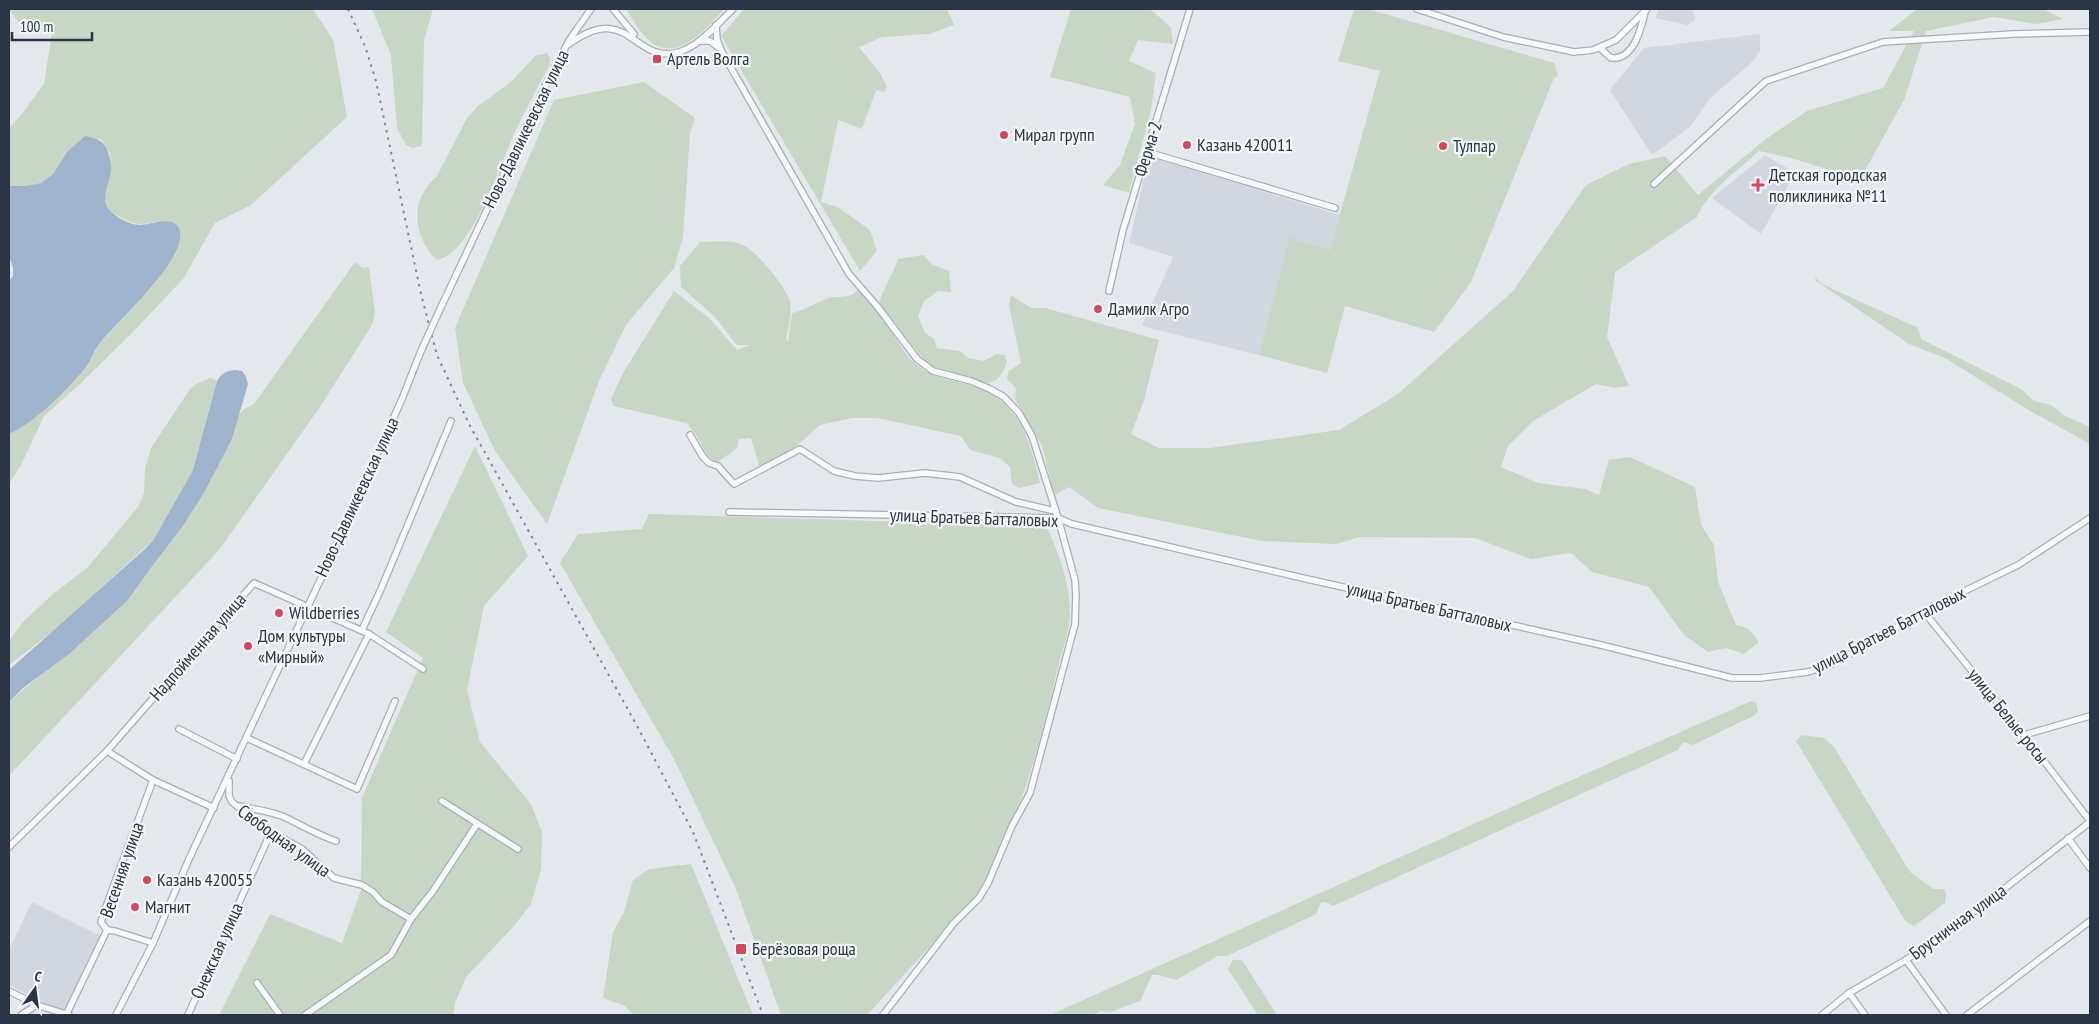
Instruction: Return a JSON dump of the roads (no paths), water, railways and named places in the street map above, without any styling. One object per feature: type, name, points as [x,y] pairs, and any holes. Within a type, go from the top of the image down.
[{"type":"street","name":"Ново-Давликеевская улица","points":[[116,1015],[153,943],[189,859],[216,805],[381,446],[421,351],[526,124],[566,47],[591,9]]},
{"type":"street","points":[[613,9],[637,38]]},
{"type":"street","points":[[698,42],[732,9]]},
{"type":"street","name":"Ферма-2","points":[[1109,291],[1124,230],[1190,9]]},
{"type":"street","points":[[1417,9],[1503,37],[1571,52],[1600,48],[1616,40],[1646,10]]},
{"type":"street","points":[[1600,48],[1611,58],[1617,59],[1624,54],[1635,43],[1646,10]]},
{"type":"street","points":[[566,47],[582,34],[596,26],[606,24],[618,27],[651,49],[665,53],[679,52],[698,42],[707,40],[713,42],[722,52]]},
{"type":"street","points":[[716,25],[717,40],[722,52],[850,274],[877,306],[917,360],[933,371],[971,381],[990,389],[1004,397],[1019,413],[1032,436],[1075,580],[1075,624],[1030,793],[1012,826],[985,890],[953,924],[883,1015]]},
{"type":"street","points":[[1654,184],[1766,81],[1883,42],[2013,34],[2090,32]]},
{"type":"street","points":[[1147,152],[1335,208]]},
{"type":"street","points":[[362,630],[451,420]]},
{"type":"street","points":[[690,435],[702,457],[709,463],[718,466],[734,484],[800,449],[834,471],[855,476],[878,478],[925,472],[960,477],[1016,502],[1055,511]]},
{"type":"street","name":"улица Братьев Батталовых","points":[[729,512],[1058,518],[1072,524],[1601,645],[1732,678],[1760,678],[1808,672],[1832,664],[1924,612],[2018,565],[2090,518]]},
{"type":"street","name":"Надпойменная улица","points":[[9,847],[107,751],[254,583],[362,630],[423,669]]},
{"type":"street","name":"улица Белые росы","points":[[1924,612],[2024,735],[2090,822]]},
{"type":"street","points":[[304,764],[369,634]]},
{"type":"street","points":[[247,738],[357,789],[395,701]]},
{"type":"street","points":[[2024,735],[2090,716]]},
{"type":"street","points":[[179,729],[237,759]]},
{"type":"street","name":"Свободная улица","points":[[107,751],[153,780],[216,805]]},
{"type":"street","name":"Свободная улица","points":[[229,776],[228,790],[234,804],[271,832],[302,849],[334,878],[362,886],[373,892],[382,902],[411,919]]},
{"type":"street","name":"Весенняя улица","points":[[69,1014],[107,930],[101,922],[114,882],[124,863],[153,780]]},
{"type":"street","points":[[216,805],[226,801],[276,814],[320,836],[336,841]]},
{"type":"street","points":[[442,801],[518,849]]},
{"type":"street","name":"Брусничная улица","points":[[1822,1015],[1849,993],[1906,960],[1991,899],[2090,822]]},
{"type":"street","points":[[305,1015],[391,955],[411,919],[433,891],[477,824]]},
{"type":"street","name":"Онежская улица","points":[[188,1015],[271,832]]},
{"type":"street","points":[[2068,838],[2090,868]]},
{"type":"street","points":[[1968,1015],[2090,921]]},
{"type":"street","points":[[107,930],[153,943]]},
{"type":"street","points":[[1906,960],[1946,1015]]},
{"type":"street","points":[[257,983],[280,1015]]},
{"type":"street","points":[[9,991],[37,1004],[69,1014]]},
{"type":"street","points":[[1849,993],[1865,1015]]},
{"type":"street","points":[[21,1015],[37,1004]]},
{"type":"water","points":[[85,136],[101,141],[108,150],[111,168],[105,200],[111,212],[136,225],[172,222],[179,228],[180,240],[174,255],[163,272],[150,289],[99,344],[88,364],[78,376],[41,413],[9,434],[9,281],[13,276],[13,268],[9,256],[9,186],[26,186],[41,183],[53,174],[67,152]]},
{"type":"water","points":[[235,370],[242,371],[248,384],[232,439],[204,493],[183,526],[128,600],[69,654],[23,688],[9,702],[9,670],[154,539],[193,470],[217,381],[225,373]]},
{"type":"railway","points":[[348,9],[365,46],[376,81],[421,294],[437,355],[469,424],[636,724],[693,832],[763,1015]]},
{"type":"place","name":"Артель Волга","points":[[657,59]]},
{"type":"place","name":"Мирал групп","points":[[1004,135]]},
{"type":"place","name":"Казань 420011","points":[[1187,145]]},
{"type":"place","name":"Тулпар","points":[[1443,146]]},
{"type":"place","name":"Детская городская поликлиника №11","points":[[1758,185]]},
{"type":"place","name":"Дамилк Агро","points":[[1098,309]]},
{"type":"place","name":"Wildberries","points":[[279,613]]},
{"type":"place","name":"Дом культуры «Мирный»","points":[[248,646]]},
{"type":"place","name":"Казань 420055","points":[[147,880]]},
{"type":"place","name":"Магнит","points":[[135,907]]},
{"type":"place","name":"Берёзовая роща","points":[[741,949]]}]
